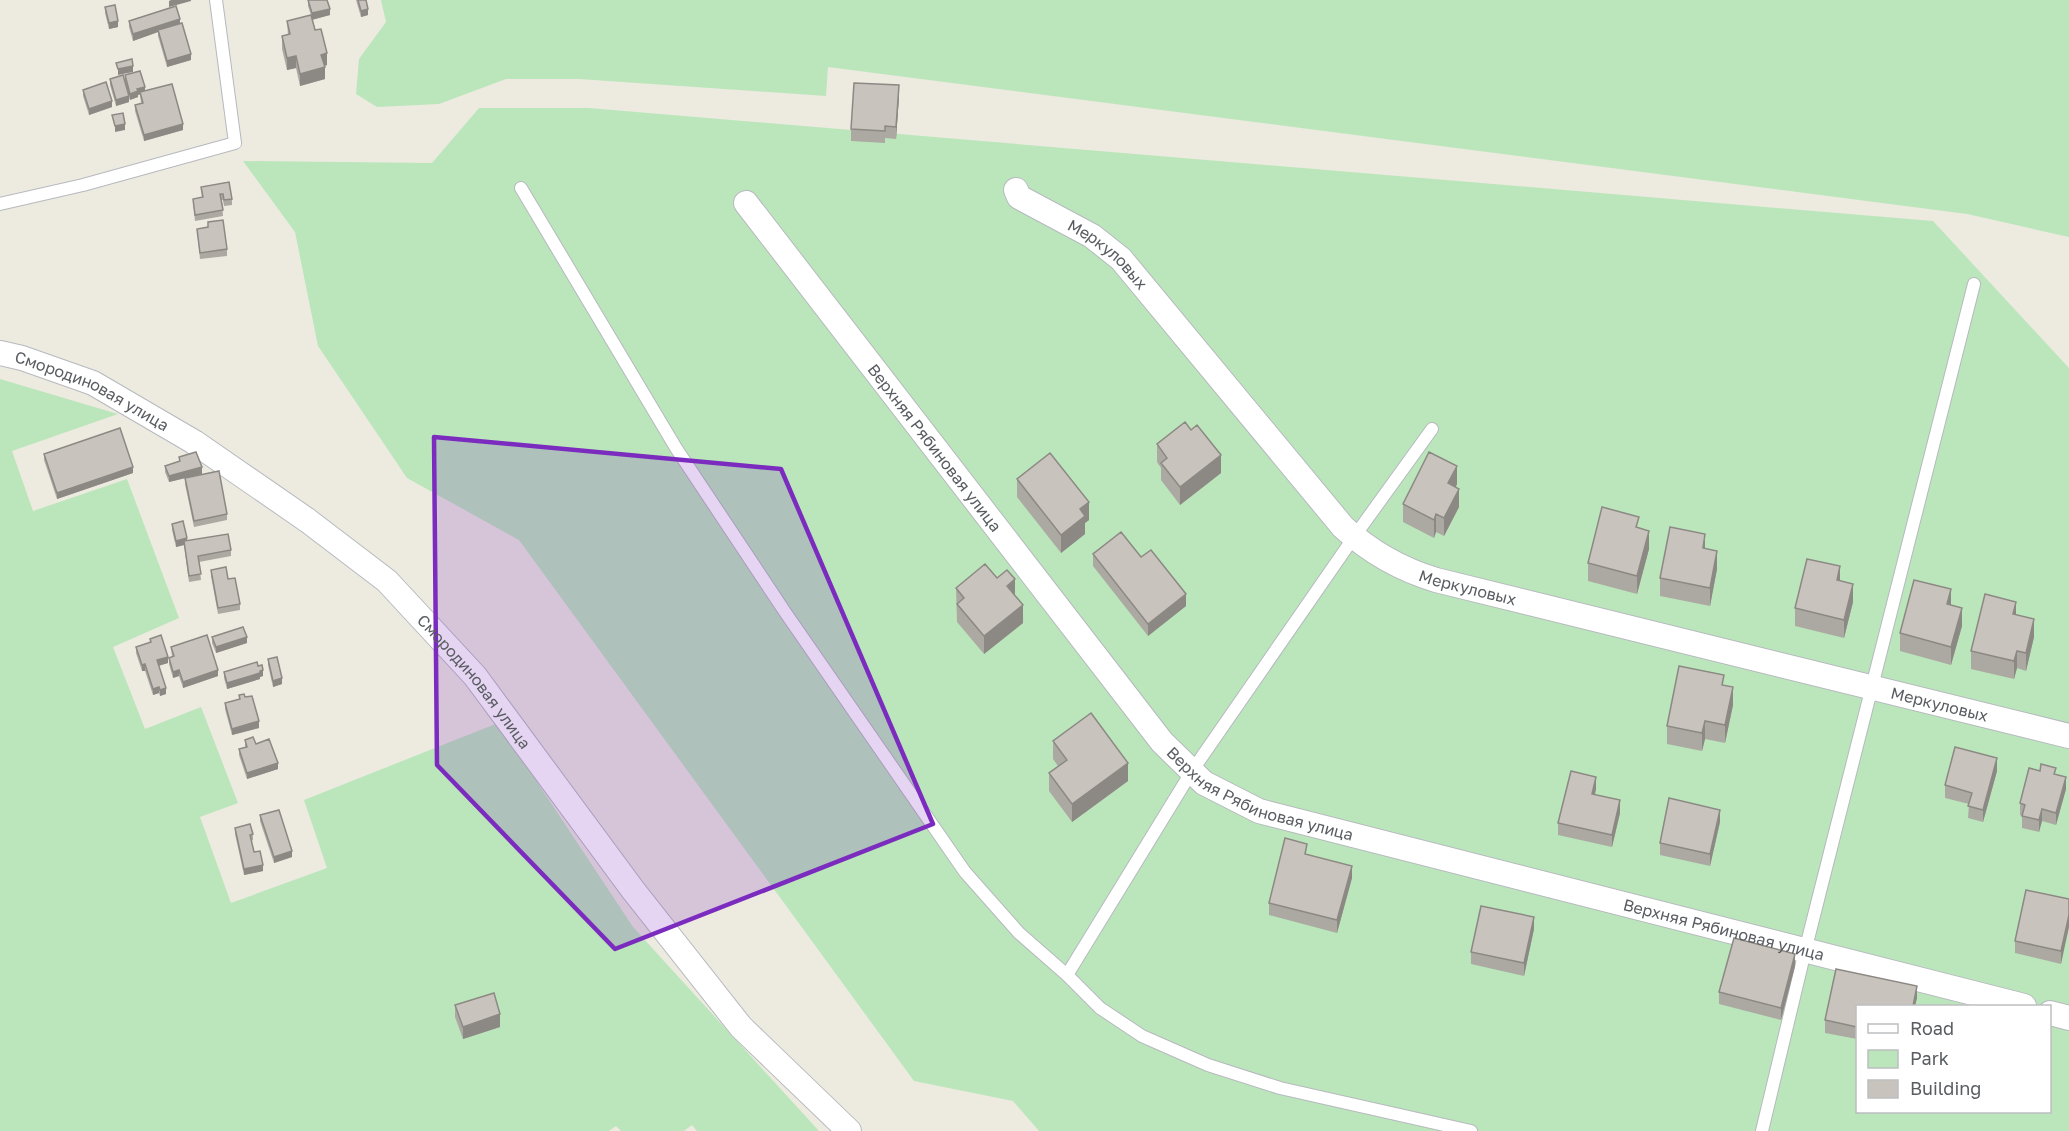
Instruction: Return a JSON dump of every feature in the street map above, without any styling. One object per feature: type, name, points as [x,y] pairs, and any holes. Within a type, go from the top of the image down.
[{"type":"street","name":"Меркуловых","points":[[1016,190],[1019,197],[1092,236],[1121,260],[1343,527],[1377,555],[1395,565],[1436,580],[2069,736]]},
{"type":"street","name":"Верхняя Рябиновая улица","points":[[746,203],[1162,742],[1204,783],[1259,811],[2020,1005]]},
{"type":"street","name":"Смородиновая улица","points":[[0,353],[22,358],[93,383],[194,442],[307,520],[387,581],[475,676],[633,890],[741,1027],[849,1131]]},
{"type":"street","points":[[2051,1014],[2069,1018]]},
{"type":"lane","points":[[0,204],[235,144],[216,0]]},
{"type":"lane","points":[[521,188],[676,448],[785,612],[965,872],[1019,933],[1100,1008],[1142,1036],[1208,1065],[1280,1088],[1471,1131]]},
{"type":"lane","points":[[1761,1131],[1974,284]]},
{"type":"lane","points":[[1067,975],[1191,771],[1432,429]]},
{"type":"highlighted area","points":[[434,437],[781,469],[933,824],[615,949],[437,765]]},
{"type":"green space","points":[[381,0],[2069,0],[2069,237],[1967,214],[828,67],[826,96],[579,79],[506,79],[439,104],[377,107],[356,94],[359,59],[386,22]]},
{"type":"green space","points":[[479,108],[589,108],[1933,221],[2069,368],[2069,1131],[1039,1131],[1013,1101],[914,1081],[519,540],[407,478],[318,346],[295,232],[243,161],[432,163]]},
{"type":"green space","points":[[0,379],[118,414],[12,451],[33,511],[127,479],[179,618],[113,647],[145,729],[201,707],[238,803],[200,817],[231,903],[327,868],[304,800],[498,723],[633,927],[819,1131],[697,1131],[692,1125],[684,1131],[621,1131],[616,1126],[609,1131],[0,1131]]},
{"type":"building","points":[[308,0],[327,0],[330,9],[312,13]]},
{"type":"building","points":[[358,0],[366,0],[368,9],[361,11]]},
{"type":"building","points":[[115,5],[118,21],[109,23],[105,7]]},
{"type":"building","points":[[176,6],[180,19],[133,34],[129,21]]},
{"type":"building","points":[[311,15],[315,30],[321,29],[327,53],[321,55],[325,67],[300,74],[296,56],[287,58],[282,36],[290,34],[287,21]]},
{"type":"building","points":[[182,23],[191,54],[167,61],[158,30]]},
{"type":"building","points":[[132,59],[133,66],[118,69],[116,63]]},
{"type":"building","points":[[140,71],[145,87],[130,94],[125,75]]},
{"type":"building","points":[[123,75],[129,96],[116,100],[110,79]]},
{"type":"building","points":[[106,82],[112,101],[89,109],[83,90]]},
{"type":"building","points":[[854,83],[899,85],[896,127],[885,126],[885,131],[851,129]]},
{"type":"building","points":[[172,84],[183,124],[144,135],[135,105],[143,103],[140,92]]},
{"type":"building","points":[[123,113],[125,124],[115,126],[112,115]]},
{"type":"building","points":[[229,182],[232,199],[224,200],[223,194],[220,194],[223,210],[195,215],[193,199],[203,197],[201,187]]},
{"type":"building","points":[[223,220],[227,249],[200,253],[197,229],[208,227],[208,222]]},
{"type":"building","points":[[1185,422],[1191,430],[1197,425],[1221,455],[1180,487],[1161,463],[1167,458],[1157,444]]},
{"type":"building","points":[[120,428],[133,467],[57,493],[44,454]]},
{"type":"building","points":[[196,452],[202,467],[169,476],[165,466],[180,461],[179,457]]},
{"type":"building","points":[[1429,452],[1457,466],[1448,483],[1459,489],[1444,518],[1436,514],[1434,520],[1403,504]]},
{"type":"building","points":[[1050,453],[1089,502],[1080,509],[1085,516],[1061,535],[1017,479]]},
{"type":"building","points":[[219,471],[227,514],[194,521],[185,478]]},
{"type":"building","points":[[1602,507],[1639,517],[1636,527],[1649,531],[1637,576],[1588,563]]},
{"type":"building","points":[[183,521],[187,538],[176,541],[172,524]]},
{"type":"building","points":[[1670,527],[1705,534],[1703,548],[1717,551],[1710,588],[1660,578]]},
{"type":"building","points":[[1121,532],[1141,557],[1151,550],[1186,594],[1148,624],[1093,554]]},
{"type":"building","points":[[228,534],[231,550],[198,556],[201,574],[189,576],[184,541]]},
{"type":"building","points":[[1807,559],[1840,566],[1837,580],[1853,584],[1844,620],[1795,608]]},
{"type":"building","points":[[985,564],[997,578],[1007,570],[1015,579],[1007,586],[1023,605],[984,636],[957,604],[964,598],[956,588]]},
{"type":"building","points":[[226,567],[228,579],[235,578],[240,604],[218,608],[211,570]]},
{"type":"building","points":[[1914,580],[1951,589],[1947,604],[1962,608],[1951,647],[1900,633]]},
{"type":"building","points":[[1985,594],[2016,602],[2013,614],[2034,619],[2026,653],[2017,651],[2014,661],[1971,651]]},
{"type":"building","points":[[243,627],[247,637],[216,647],[212,637]]},
{"type":"building","points":[[161,635],[168,657],[157,660],[166,688],[160,690],[159,687],[153,689],[145,664],[142,665],[136,647],[151,642],[150,639]]},
{"type":"building","points":[[207,635],[218,670],[183,682],[179,670],[173,672],[169,658],[174,656],[171,647]]},
{"type":"building","points":[[277,657],[282,678],[273,681],[268,659]]},
{"type":"building","points":[[257,662],[258,666],[262,665],[263,670],[260,673],[227,683],[224,672]]},
{"type":"building","points":[[1679,666],[1724,675],[1722,685],[1733,687],[1725,725],[1705,721],[1702,733],[1667,726]]},
{"type":"building","points":[[244,694],[245,697],[252,696],[259,721],[232,729],[225,703],[240,699],[239,695]]},
{"type":"building","points":[[1091,713],[1128,763],[1072,804],[1049,773],[1067,760],[1053,741]]},
{"type":"building","points":[[253,737],[256,744],[269,739],[278,763],[247,773],[239,749],[247,747],[245,740]]},
{"type":"building","points":[[1955,747],[1997,758],[1983,810],[1968,806],[1972,793],[1945,785]]},
{"type":"building","points":[[2041,764],[2056,768],[2054,774],[2066,777],[2056,813],[2042,809],[2039,820],[2022,816],[2025,805],[2020,803],[2029,768],[2040,771]]},
{"type":"building","points":[[1571,771],[1596,777],[1592,794],[1620,800],[1612,835],[1558,823]]},
{"type":"building","points":[[1669,798],[1720,810],[1710,854],[1660,843]]},
{"type":"building","points":[[279,810],[292,851],[274,857],[260,815]]},
{"type":"building","points":[[250,824],[254,852],[260,851],[263,865],[244,869],[235,828]]},
{"type":"building","points":[[1285,838],[1307,844],[1305,854],[1352,866],[1337,920],[1269,903]]},
{"type":"building","points":[[2026,890],[2069,899],[2069,915],[2061,951],[2015,941]]},
{"type":"building","points":[[1481,906],[1534,917],[1524,963],[1471,952]]},
{"type":"building","points":[[1734,938],[1795,954],[1781,1008],[1719,992]]},
{"type":"building","points":[[1836,969],[1917,986],[1913,1005],[1856,1005],[1856,1027],[1825,1020]]},
{"type":"building","points":[[494,993],[500,1014],[463,1027],[455,1005]]}]
